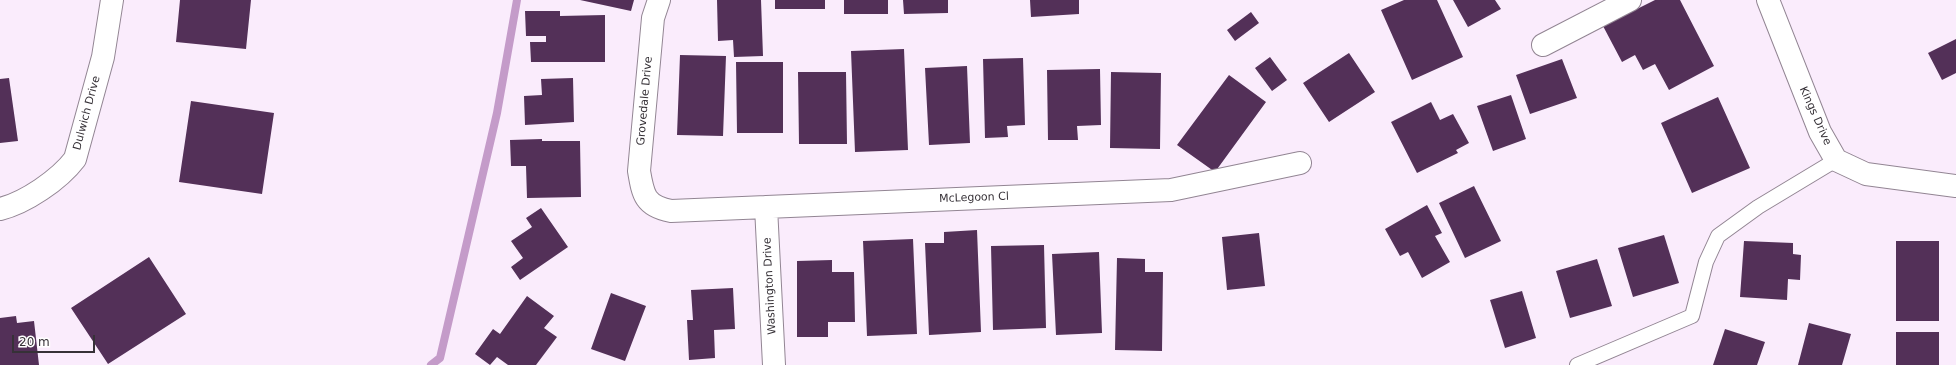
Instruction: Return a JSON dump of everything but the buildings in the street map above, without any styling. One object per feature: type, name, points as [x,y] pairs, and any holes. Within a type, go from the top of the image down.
[{"type":"street","name":"Dulwich Drive","points":[[0,209],[14,206],[64,173],[75,159],[103,57],[112,0]]},
{"type":"street","name":"Grovedale Drive","points":[[647,201],[639,171],[653,18],[659,0]]},
{"type":"street","points":[[1543,45],[1630,0]]},
{"type":"street","name":"Kings Drive","points":[[1768,0],[1820,132],[1836,160]]},
{"type":"street","points":[[1836,160],[1866,174],[1956,186]]},
{"type":"street","name":"McLegoon Cl","points":[[647,201],[658,208],[671,211],[1171,190],[1300,162]]},
{"type":"street","name":"Washington Drive","points":[[766,207],[774,365]]},
{"type":"lane","points":[[1577,365],[1692,316],[1706,262],[1718,236],[1758,207],[1836,160]]},
{"type":"waterway","points":[[431,365],[440,358],[497,113],[517,0]]}]
